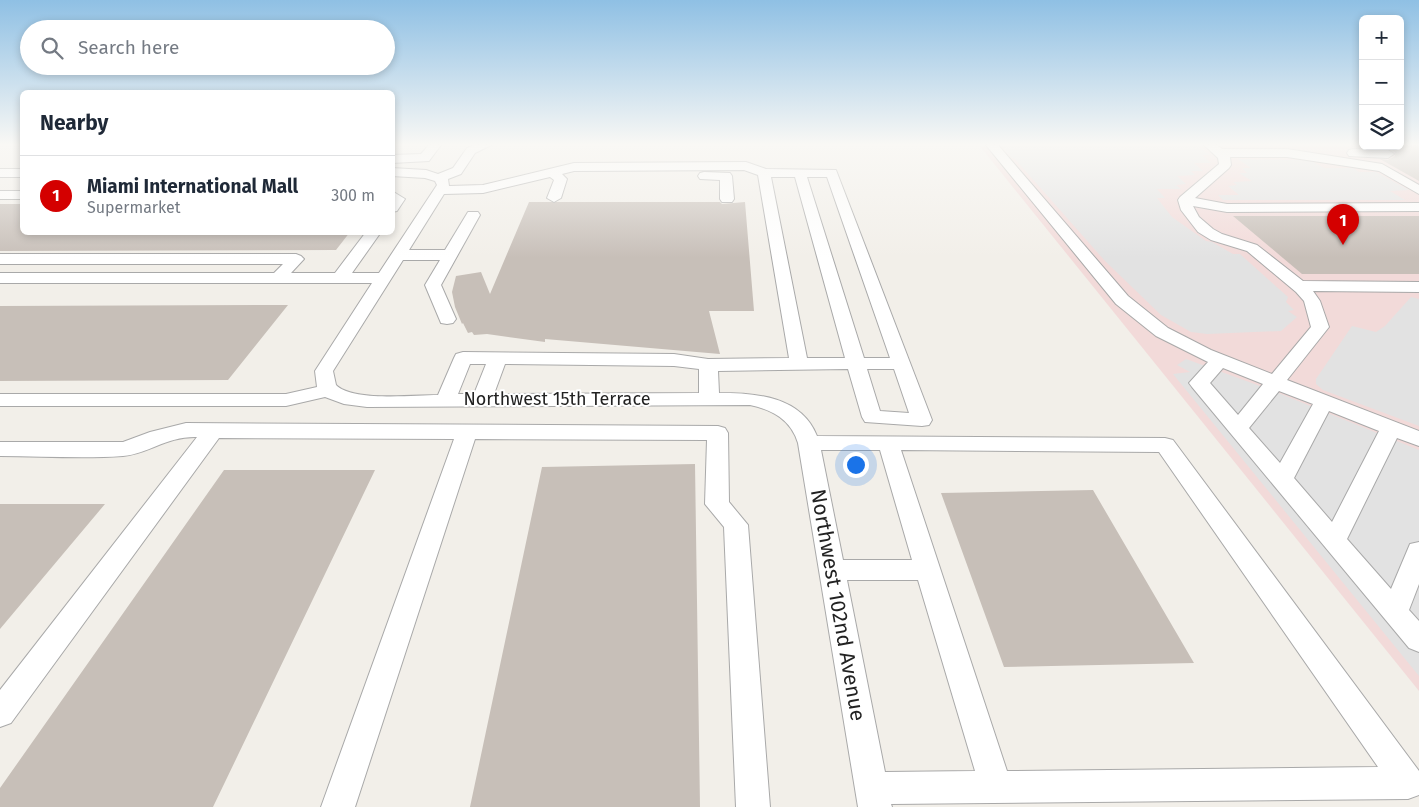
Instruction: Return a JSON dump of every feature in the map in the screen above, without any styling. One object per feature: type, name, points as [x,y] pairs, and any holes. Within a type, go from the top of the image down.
[{"type":"street","points":[[0,400],[286,400],[329,390],[323,380],[324,371],[384,278],[440,184],[483,189],[509,183]]},
{"type":"street","points":[[518,183],[529,193]]},
{"type":"street","points":[[554,198],[560,183]]},
{"type":"street","points":[[726,183],[727,199]]},
{"type":"street","points":[[766,183],[799,364]]},
{"type":"street","points":[[803,183],[872,417],[922,420],[836,183]]},
{"type":"street","points":[[1024,183],[1122,300],[1162,332],[1221,360],[1419,439]]},
{"type":"street","points":[[1205,183],[1185,200],[1185,206],[1196,222],[1212,236],[1239,242],[1251,248],[1298,286],[1311,300],[1320,327],[1238,428]]},
{"type":"street","points":[[1407,183],[1419,190]]},
{"type":"street","points":[[1185,200],[1227,208],[1419,207]]},
{"type":"street","points":[[447,319],[433,285],[473,214]]},
{"type":"street","points":[[340,278],[372,235]]},
{"type":"street","points":[[398,255],[450,255]]},
{"type":"street","points":[[0,259],[296,259],[278,278]]},
{"type":"street","points":[[24,278],[51,259]]},
{"type":"street","points":[[152,278],[174,259]]},
{"type":"street","points":[[0,278],[384,278]]},
{"type":"street","points":[[1298,286],[1419,287]]},
{"type":"street","points":[[446,400],[463,358],[674,360],[708,365],[901,363]]},
{"type":"street","points":[[482,400],[497,359]]},
{"type":"street","points":[[1221,360],[1199,382],[1419,640]]},
{"type":"street","points":[[708,365],[709,399]]},
{"type":"street","name":"Northwest 15th Terrace","points":[[329,390],[342,398],[354,400],[750,399],[766,402],[786,411]]},
{"type":"street","points":[[1282,479],[1324,402]]},
{"type":"street","name":"Northwest 102nd Avenue","points":[[786,411],[800,422],[809,443],[873,798]]},
{"type":"street","points":[[1334,541],[1391,428]]},
{"type":"street","points":[[0,449],[125,449],[157,437],[186,430],[718,434],[718,504],[736,525],[753,807]]},
{"type":"street","points":[[0,713],[213,431]]},
{"type":"street","points":[[338,807],[467,432]]},
{"type":"street","points":[[809,443],[1165,445],[1408,783],[996,786],[873,798]]},
{"type":"street","points":[[888,443],[996,786]]},
{"type":"street","points":[[1395,612],[1419,551]]},
{"type":"street","points":[[832,570],[929,570]]},
{"type":"shaded area","points":[[1009,183],[1419,183],[1419,691]]},
{"type":"shaded area","points":[[1036,183],[1184,183],[1186,184],[1176,185],[1181,189],[1157,189],[1165,198],[1157,198],[1172,217],[1206,241],[1212,242],[1233,254],[1240,254],[1288,297],[1286,302],[1294,310],[1288,311],[1297,317],[1281,331],[1207,334],[1191,332],[1161,315],[1105,261]]},
{"type":"shaded area","points":[[1234,183],[1396,183],[1409,190],[1390,191],[1405,200],[1223,200],[1218,195],[1239,195],[1228,186],[1237,185]]},
{"type":"shaded area","points":[[1411,297],[1419,299],[1419,426],[1323,390],[1316,384],[1316,379],[1352,326],[1376,332],[1385,326]]},
{"type":"shaded area","points":[[1186,359],[1271,390],[1419,450],[1419,676],[1173,374],[1190,372],[1177,365]]},
{"type":"building","points":[[529,202],[720,202],[722,204],[745,202],[754,311],[709,311],[720,354],[545,339],[545,342],[468,333],[455,307],[452,292],[456,276],[481,272],[490,294]]},
{"type":"building","points":[[0,204],[20,204],[20,235],[348,235],[336,250],[0,251]]},
{"type":"building","points":[[1233,216],[1419,216],[1419,274],[1302,274]]},
{"type":"building","points":[[288,305],[228,380],[0,381],[0,306]]},
{"type":"building","points":[[695,464],[700,807],[470,807],[542,467]]},
{"type":"building","points":[[224,470],[375,470],[213,807],[0,807],[0,788]]},
{"type":"building","points":[[1093,490],[1194,663],[1004,667],[941,493]]},
{"type":"building","points":[[0,504],[105,504],[0,629]]},
{"type":"place","name":"Miami International Mall","points":[[1343,245]]}]
